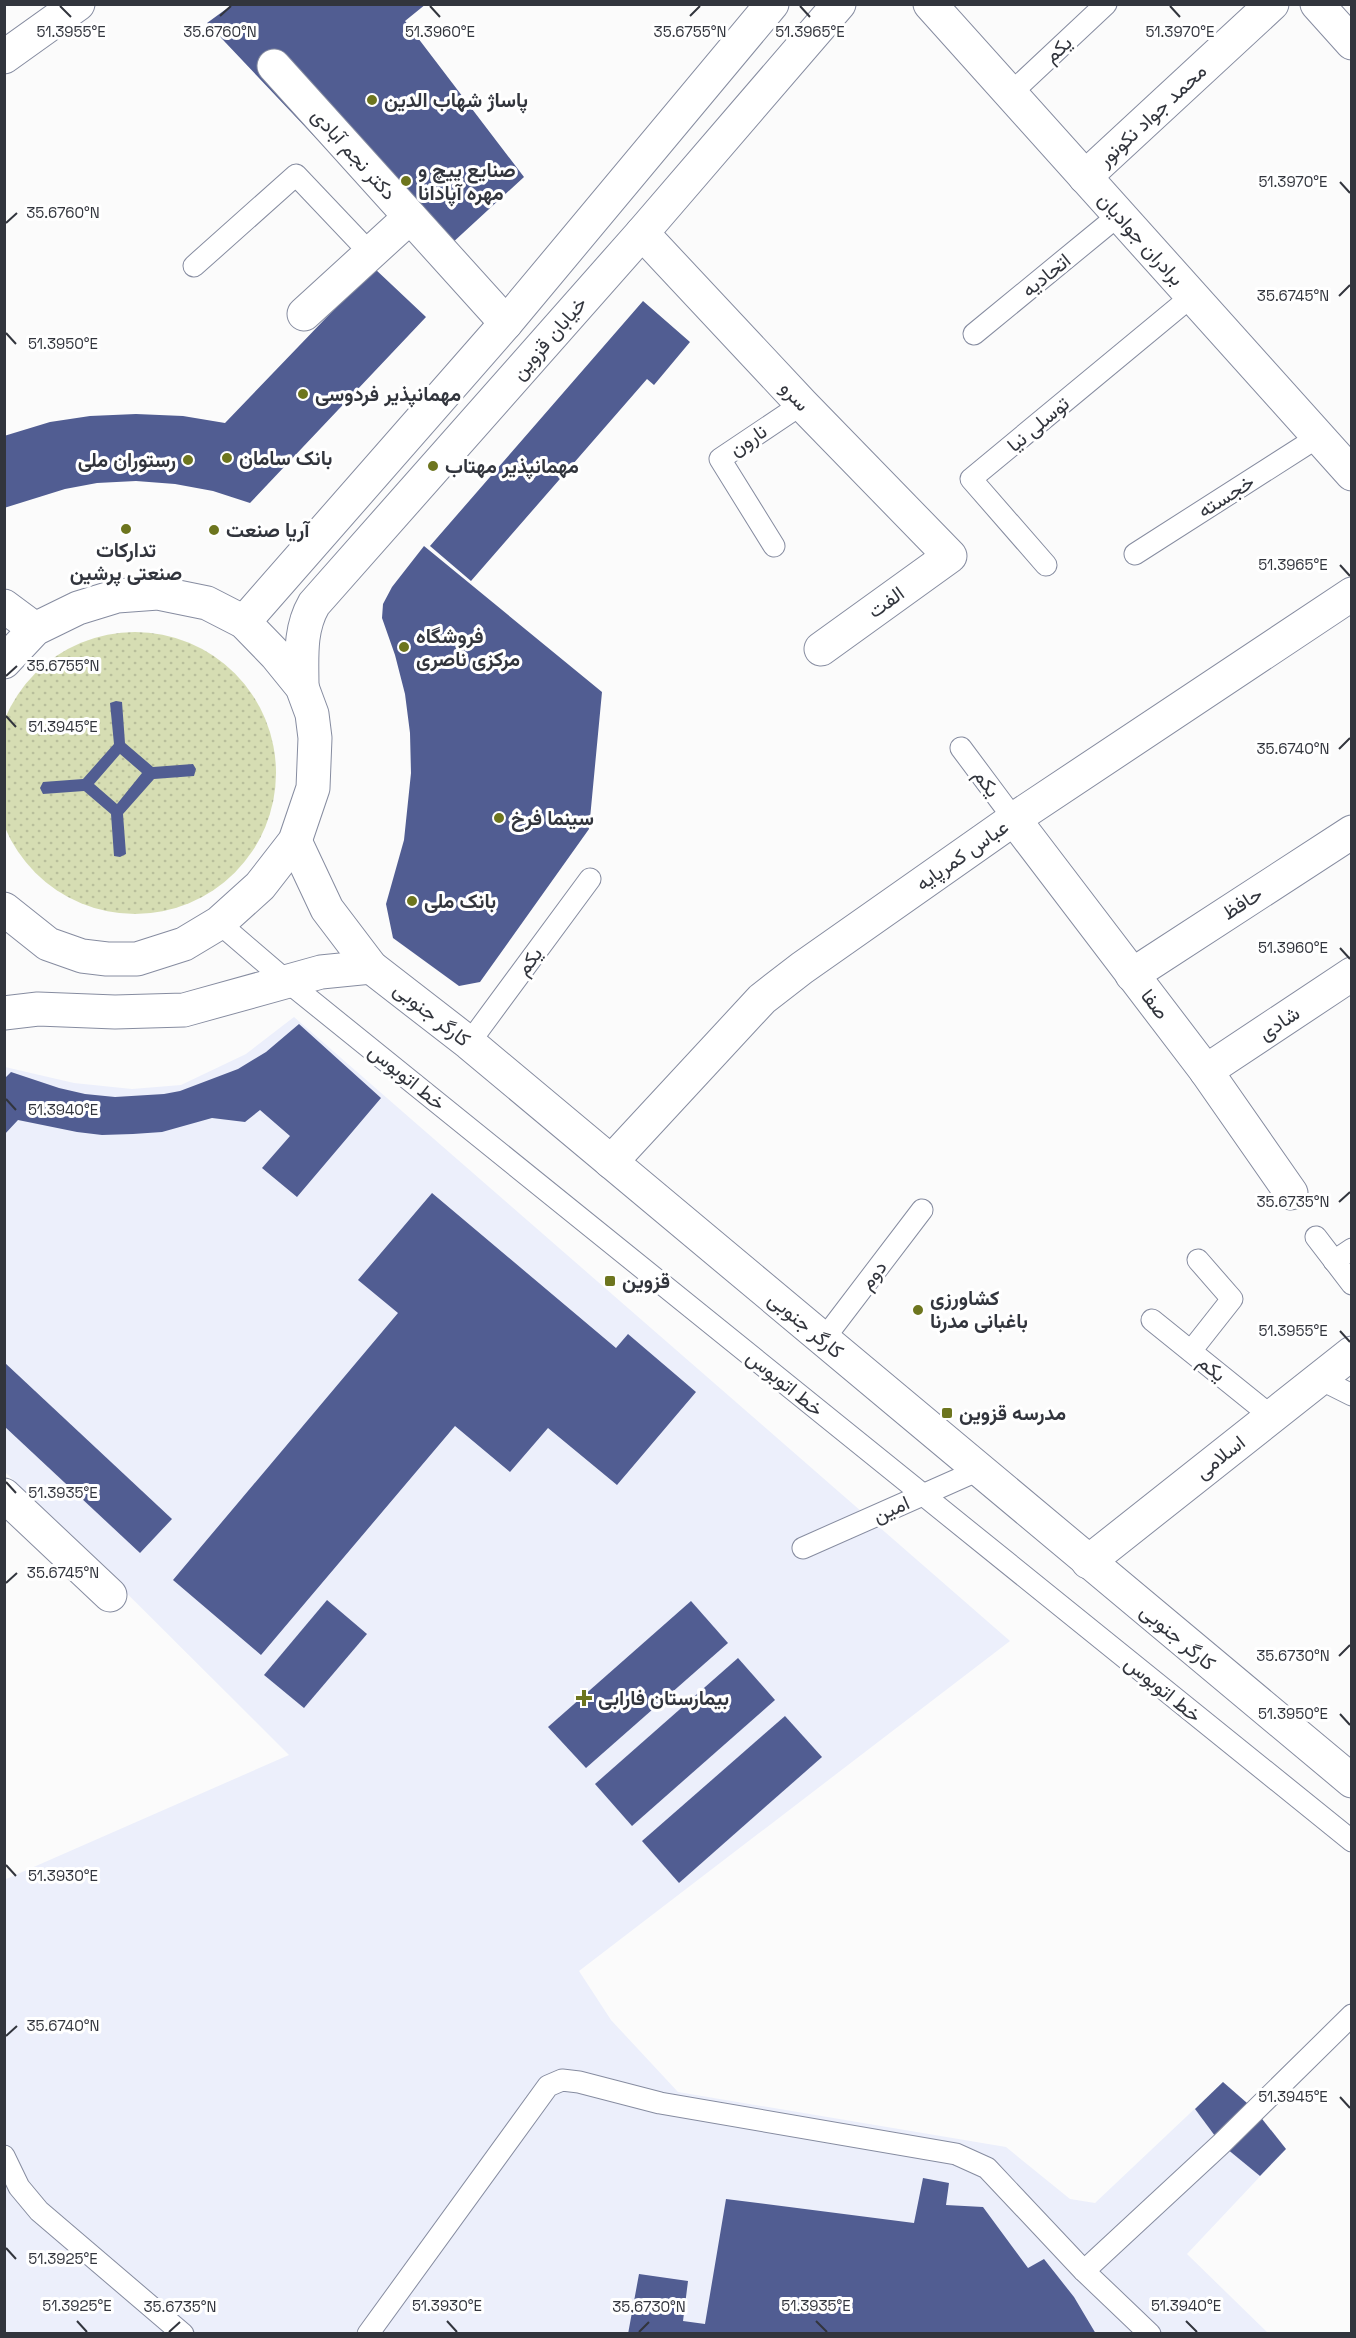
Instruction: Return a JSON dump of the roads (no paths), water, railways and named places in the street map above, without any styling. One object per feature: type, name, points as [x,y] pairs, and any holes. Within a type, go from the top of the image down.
[{"type":"street","points":[[4,57],[78,4]]},
{"type":"street","points":[[244,622],[506,323],[772,4]]},
{"type":"street","name":"خیابان قزوین","points":[[302,687],[303,630],[314,604],[642,233],[838,4]]},
{"type":"street","name":"برادران جوادیان","points":[[930,4],[1192,296],[1339,453]]},
{"type":"street","name":"محمد جواد نکونور","points":[[1085,177],[1272,4]]},
{"type":"street","points":[[1317,4],[1352,43]]},
{"type":"street","name":"دکتر نجم آبادی","points":[[274,66],[506,323]]},
{"type":"street","points":[[303,314],[410,217]]},
{"type":"street","name":"سرو","points":[[642,233],[802,404],[950,556]]},
{"type":"street","name":"الفت","points":[[821,649],[950,556]]},
{"type":"street","points":[[4,662],[35,629],[78,609],[117,596],[158,593],[207,603],[244,622],[276,655],[302,687],[312,714],[315,738],[313,788],[295,841],[260,886],[219,923],[184,944],[137,959],[82,957],[48,945],[4,909]]},
{"type":"street","name":"عباس کمرپایه","points":[[611,1162],[762,999],[802,968],[1014,819],[1352,594]]},
{"type":"street","points":[[4,606],[35,629]]},
{"type":"street","name":"صفا","points":[[1014,819],[1206,1071],[1292,1193]]},
{"type":"street","name":"حافظ","points":[[1132,975],[1352,832]]},
{"type":"street","name":"کارگر جنوبی","points":[[295,841],[327,909],[371,967],[469,1043],[1352,1781]]},
{"type":"street","points":[[4,1013],[38,1009],[115,1012],[184,1010],[321,972],[371,967]]},
{"type":"street","name":"شادی","points":[[1206,1071],[1352,974]]},
{"type":"street","name":"اسلامی","points":[[1088,1562],[1352,1353]]},
{"type":"street","points":[[4,1495],[110,1595]]},
{"type":"lane","name":"یکم","points":[[1010,94],[1106,4]]},
{"type":"lane","points":[[194,266],[296,175],[370,253]]},
{"type":"lane","name":"اتحادیه","points":[[974,334],[1119,215]]},
{"type":"lane","name":"توسلی نیا","points":[[1046,565],[971,479],[1192,296]]},
{"type":"lane","name":"نارون","points":[[774,546],[720,459],[802,404]]},
{"type":"lane","name":"خجسته","points":[[1135,554],[1339,453]]},
{"type":"lane","name":"یکم","points":[[961,748],[1014,819]]},
{"type":"lane","name":"یکم","points":[[469,1043],[590,879]]},
{"type":"lane","name":"خط اتوبوس","points":[[219,923],[1352,1841]]},
{"type":"lane","name":"دوم","points":[[823,1340],[922,1210]]},
{"type":"lane","points":[[1316,1237],[1352,1284]]},
{"type":"lane","points":[[1334,1261],[1352,1249]]},
{"type":"lane","points":[[1191,1351],[1232,1299],[1198,1260]]},
{"type":"lane","name":"یکم","points":[[1152,1320],[1271,1416]]},
{"type":"lane","points":[[1320,1379],[1352,1395]]},
{"type":"lane","name":"امین","points":[[803,1548],[979,1470]]},
{"type":"lane","points":[[1084,2271],[1221,2144],[1352,2015]]},
{"type":"lane","points":[[368,2334],[548,2086],[562,2080],[579,2082],[660,2103],[963,2156],[987,2168],[1084,2271],[1150,2334]]},
{"type":"lane","points":[[4,2156],[19,2187],[39,2211],[183,2334]]},
{"type":"place","name":"پاساژ شهاب الدین","points":[[372,100]]},
{"type":"place","name":"صنایع پیچ و مهره آپادانا","points":[[406,181]]},
{"type":"place","name":"مهمانپذیر فردوسی","points":[[303,394]]},
{"type":"place","name":"بانک سامان","points":[[227,458]]},
{"type":"place","name":"رستوران ملی","points":[[188,460]]},
{"type":"place","name":"مهمانپذیر مهتاب","points":[[433,466]]},
{"type":"place","name":"تدارکات صنعتی پرشین","points":[[126,529]]},
{"type":"place","name":"آریا صنعت","points":[[214,530]]},
{"type":"place","name":"فروشگاه مرکزی ناصری","points":[[404,647]]},
{"type":"place","name":"سینما فرخ","points":[[499,818]]},
{"type":"place","name":"بانک ملی","points":[[412,901]]},
{"type":"place","name":"قزوین","points":[[610,1281]]},
{"type":"place","name":"کشاورزی باغبانی مدرنا","points":[[918,1310]]},
{"type":"place","name":"مدرسه قزوین","points":[[947,1413]]},
{"type":"place","name":"بیمارستان فارابی","points":[[584,1698]]}]
